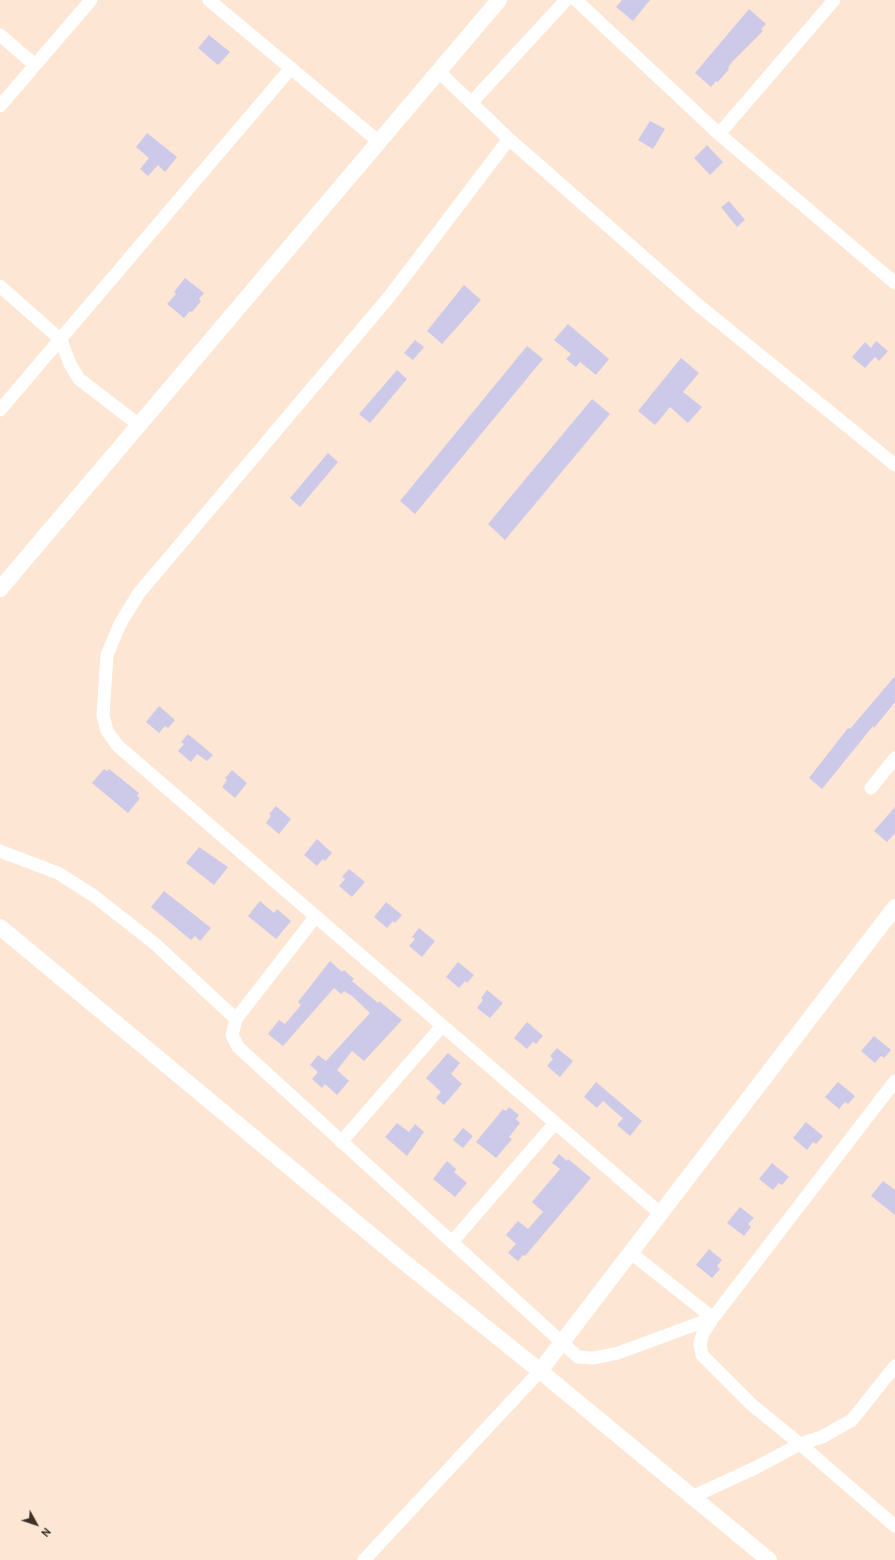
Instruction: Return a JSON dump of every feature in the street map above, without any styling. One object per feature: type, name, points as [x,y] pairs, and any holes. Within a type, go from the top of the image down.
[{"type":"street","points":[[0,106],[91,0]]},
{"type":"street","points":[[209,0],[378,141]]},
{"type":"street","points":[[0,589],[499,0]]},
{"type":"street","points":[[471,104],[566,0]]},
{"type":"street","points":[[576,0],[719,134],[895,283]]},
{"type":"street","points":[[719,134],[834,0]]},
{"type":"street","points":[[0,35],[36,65]]},
{"type":"street","points":[[0,410],[291,68]]},
{"type":"street","points":[[438,71],[509,139],[697,304],[895,465]]},
{"type":"street","points":[[509,139],[389,297],[139,593],[120,624],[107,655],[103,715],[108,731],[118,746],[661,1214]]},
{"type":"street","points":[[0,286],[61,340],[70,364],[79,379],[139,425]]},
{"type":"street","points":[[871,788],[895,758]]},
{"type":"street","points":[[0,851],[58,873],[94,896],[154,943],[236,1019]]},
{"type":"street","points":[[364,1560],[540,1371],[563,1343],[895,907]]},
{"type":"street","points":[[316,916],[236,1019],[232,1035],[238,1047],[578,1357],[594,1358],[618,1354],[713,1318]]},
{"type":"street","points":[[0,927],[400,1258],[540,1371],[769,1560]]},
{"type":"street","points":[[342,1142],[442,1026]]},
{"type":"street","points":[[895,1081],[713,1318],[703,1333],[700,1344],[702,1355],[752,1405],[800,1444],[895,1526]]},
{"type":"street","points":[[452,1242],[555,1123]]},
{"type":"street","points":[[631,1253],[713,1318]]},
{"type":"street","points":[[692,1497],[755,1468],[800,1444],[822,1437],[852,1420],[895,1366]]},
{"type":"building","points":[[622,0],[650,0],[633,21],[616,7]]},
{"type":"building","points":[[749,9],[766,24],[761,29],[763,31],[732,62],[728,68],[729,69],[718,82],[716,81],[711,87],[695,73]]},
{"type":"building","points":[[209,35],[230,52],[218,65],[198,48]]},
{"type":"building","points":[[650,121],[665,129],[653,149],[638,140]]},
{"type":"building","points":[[147,133],[177,157],[165,172],[158,165],[148,176],[140,169],[149,158],[136,147]]},
{"type":"building","points":[[707,145],[723,162],[710,175],[694,158]]},
{"type":"building","points":[[729,201],[745,220],[737,227],[721,207]]},
{"type":"building","points":[[185,278],[204,293],[199,299],[201,301],[192,312],[190,311],[184,318],[167,304],[176,294],[174,292]]},
{"type":"building","points":[[464,285],[481,300],[442,344],[427,331]]},
{"type":"building","points":[[568,324],[609,359],[596,375],[580,362],[576,367],[566,359],[571,354],[554,340]]},
{"type":"building","points":[[415,340],[424,347],[413,360],[404,353]]},
{"type":"building","points":[[876,341],[888,351],[879,361],[875,357],[865,368],[852,357],[865,342],[871,348]]},
{"type":"building","points":[[527,346],[543,359],[415,514],[400,501]]},
{"type":"building","points":[[681,358],[699,373],[683,392],[702,407],[688,423],[670,407],[655,425],[638,411]]},
{"type":"building","points":[[397,370],[407,379],[370,423],[359,414]]},
{"type":"building","points":[[592,399],[610,414],[505,540],[488,524]]},
{"type":"building","points":[[328,453],[338,462],[300,507],[290,498]]},
{"type":"building","points":[[895,676],[895,702],[874,728],[873,726],[822,789],[809,778],[848,728],[850,729]]},
{"type":"building","points":[[159,706],[175,720],[168,728],[165,726],[159,733],[146,722]]},
{"type":"building","points":[[188,734],[213,755],[207,761],[197,754],[191,762],[178,751],[184,744],[181,742]]},
{"type":"building","points":[[104,769],[107,771],[109,769],[139,793],[137,796],[140,798],[128,813],[92,783]]},
{"type":"building","points":[[232,770],[247,783],[235,798],[222,787],[227,780],[225,778]]},
{"type":"building","points":[[276,806],[291,819],[279,834],[266,823],[271,816],[269,814]]},
{"type":"building","points":[[895,807],[895,833],[887,842],[874,831]]},
{"type":"building","points":[[317,839],[332,853],[325,861],[323,859],[317,866],[304,855]]},
{"type":"building","points":[[199,847],[228,867],[214,885],[186,863]]},
{"type":"building","points":[[349,869],[365,882],[352,897],[339,886],[345,879],[342,877]]},
{"type":"building","points":[[164,891],[211,928],[200,941],[195,936],[191,940],[151,907]]},
{"type":"building","points":[[260,901],[274,913],[277,909],[291,921],[276,939],[248,916]]},
{"type":"building","points":[[386,902],[402,915],[395,923],[393,921],[387,928],[374,917]]},
{"type":"building","points":[[419,928],[435,941],[422,957],[409,946],[415,939],[412,937]]},
{"type":"building","points":[[330,961],[342,972],[344,970],[354,979],[352,981],[378,1003],[379,1001],[402,1020],[364,1061],[352,1051],[337,1070],[349,1081],[337,1095],[325,1084],[322,1088],[312,1079],[318,1072],[310,1065],[318,1055],[326,1061],[370,1013],[352,996],[344,991],[341,994],[334,988],[283,1046],[268,1034],[279,1020],[285,1024],[301,1005],[298,1002]]},
{"type":"building","points":[[458,962],[474,975],[467,983],[465,981],[459,988],[446,977]]},
{"type":"building","points":[[487,990],[503,1003],[490,1018],[477,1008],[483,1000],[481,998]]},
{"type":"building","points":[[527,1022],[543,1036],[536,1044],[533,1042],[527,1049],[514,1038]]},
{"type":"building","points":[[874,1036],[891,1050],[884,1058],[881,1056],[875,1063],[861,1051]]},
{"type":"building","points":[[557,1048],[573,1061],[560,1077],[547,1066],[553,1059],[550,1056]]},
{"type":"building","points":[[448,1053],[460,1063],[451,1074],[462,1084],[444,1105],[436,1098],[441,1092],[426,1078]]},
{"type":"building","points":[[596,1082],[642,1121],[630,1136],[617,1125],[623,1118],[603,1101],[597,1108],[584,1097]]},
{"type":"building","points":[[838,1082],[855,1096],[848,1104],[845,1102],[839,1109],[825,1097]]},
{"type":"building","points":[[509,1107],[519,1115],[516,1119],[520,1123],[509,1137],[512,1139],[496,1158],[476,1142],[503,1109],[506,1111]]},
{"type":"building","points":[[806,1122],[823,1136],[816,1144],[813,1142],[807,1150],[793,1138]]},
{"type":"building","points":[[397,1123],[409,1132],[415,1124],[424,1132],[407,1156],[385,1137]]},
{"type":"building","points":[[463,1128],[473,1136],[463,1148],[453,1140]]},
{"type":"building","points":[[559,1154],[567,1161],[568,1159],[591,1178],[525,1256],[523,1255],[518,1261],[508,1253],[516,1244],[506,1235],[518,1221],[528,1229],[543,1212],[532,1202],[560,1169],[552,1163]]},
{"type":"building","points":[[447,1161],[456,1169],[454,1172],[467,1183],[455,1197],[433,1179]]},
{"type":"building","points":[[772,1163],[789,1177],[782,1185],[779,1183],[773,1190],[759,1179]]},
{"type":"building","points":[[883,1181],[895,1190],[895,1215],[871,1196]]},
{"type":"building","points":[[740,1207],[754,1218],[748,1224],[751,1227],[744,1236],[727,1223]]},
{"type":"building","points":[[709,1249],[722,1260],[717,1266],[720,1269],[712,1278],[696,1265]]}]
